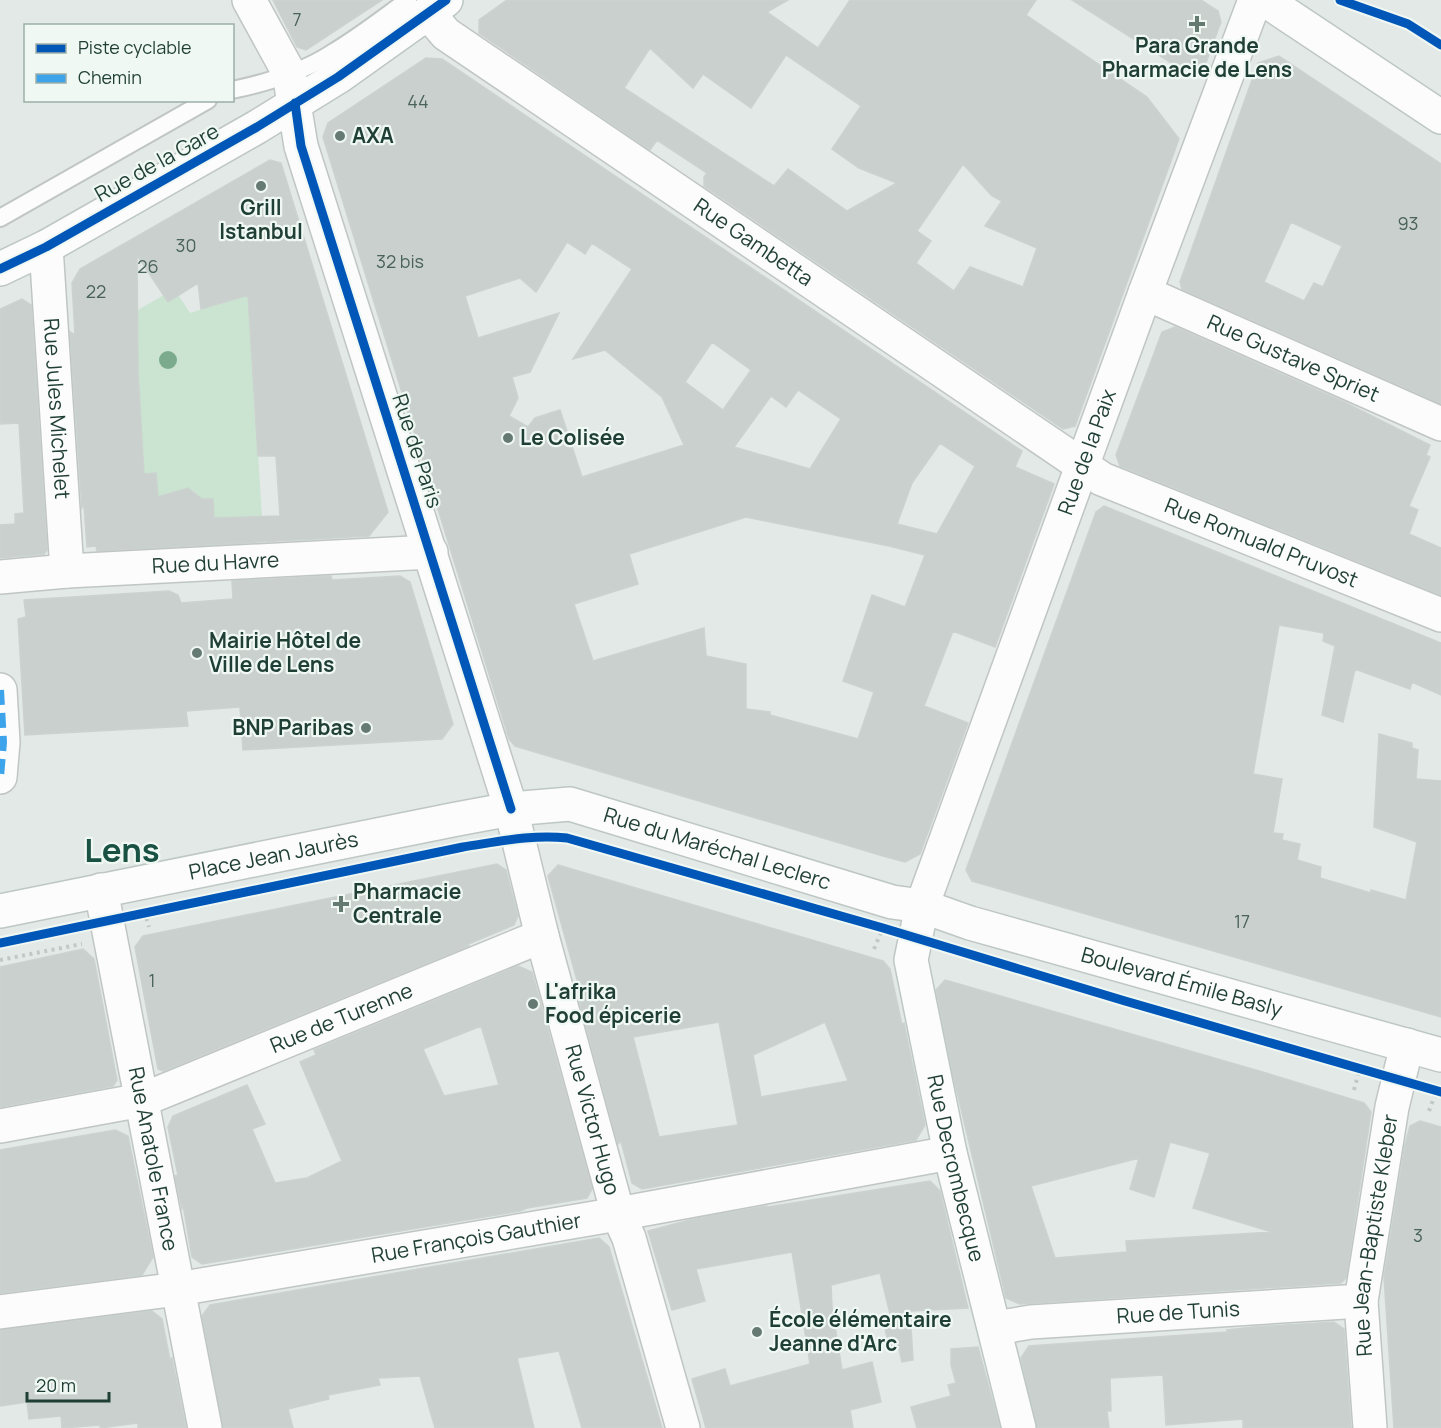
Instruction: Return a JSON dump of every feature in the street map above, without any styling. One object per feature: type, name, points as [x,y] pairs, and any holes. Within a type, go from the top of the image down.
[{"type":"street","name":"Rue de Paris","points":[[249,0],[292,88],[302,146],[511,809]]},
{"type":"street","name":"Rue de la Paix","points":[[922,906],[1145,293],[1255,0]]},
{"type":"street","points":[[1265,0],[1441,117]]},
{"type":"street","name":"Rue de la Gare","points":[[0,269],[251,130],[292,88],[338,77],[428,4]]},
{"type":"street","name":"Rue Gambetta","points":[[428,4],[446,34],[1083,467]]},
{"type":"street","name":"Rue Jules Michelet","points":[[45,246],[67,571]]},
{"type":"street","name":"Rue Gustave Spriet","points":[[1145,293],[1441,424]]},
{"type":"street","name":"Rue Romuald Pruvost","points":[[1083,467],[1102,479],[1441,615]]},
{"type":"street","name":"Rue du Havre","points":[[0,577],[67,571],[431,552]]},
{"type":"street","points":[[0,690],[3,742],[0,777]]},
{"type":"street","name":"Rue du Maréchal Leclerc","points":[[511,809],[570,804],[892,902],[922,906]]},
{"type":"street","name":"Place Jean Jaurès","points":[[0,911],[98,918],[511,809]]},
{"type":"street","name":"Rue Victor Hugo","points":[[511,809],[542,936],[618,1214],[629,1238],[683,1428]]},
{"type":"street","name":"Rue Decrombecque","points":[[922,906],[911,960],[950,1153],[1019,1428]]},
{"type":"street","name":"Boulevard Émile Basly","points":[[922,906],[970,923],[1441,1055]]},
{"type":"street","name":"Rue Anatole France","points":[[98,918],[142,1100],[205,1428]]},
{"type":"street","name":"Rue de Turenne","points":[[0,1126],[142,1100],[542,936]]},
{"type":"street","name":"Rue Jean-Baptiste Kleber","points":[[1370,1428],[1361,1301],[1397,1080],[1407,1045]]},
{"type":"street","name":"Rue François Gauthier","points":[[0,1311],[178,1289],[618,1214],[950,1153]]},
{"type":"street","name":"Rue de Tunis","points":[[996,1329],[1043,1322],[1361,1301]]},
{"type":"lane","points":[[255,85],[292,88]]},
{"type":"lane","points":[[234,90],[255,85],[292,88]]},
{"type":"lane","points":[[0,218],[204,102]]},
{"type":"path","points":[[0,960],[98,918],[156,910]]},
{"type":"path","points":[[872,925],[915,938]]},
{"type":"path","points":[[1348,1065],[1439,1092]]},
{"type":"path","points":[[1429,1111],[1439,1092],[1441,1078]]},
{"type":"green space","points":[[164,295],[169,302],[179,296],[190,313],[248,295],[262,517],[214,519],[213,499],[197,499],[195,492],[187,488],[180,490],[158,507],[156,473],[144,474],[137,370],[138,310]]},
{"type":"building","points":[[273,0],[382,0],[306,50],[297,47]]},
{"type":"building","points":[[507,0],[788,0],[767,12],[818,48],[850,0],[1036,0],[1026,15],[1147,97],[1179,139],[1075,426],[1063,429],[704,186],[704,177],[707,173],[657,140],[650,150],[479,33],[479,20]],"holes":[[[650,48],[693,88],[703,74],[751,108],[786,55],[861,106],[832,149],[859,168],[897,183],[847,211],[788,169],[774,186],[624,88]],[[963,164],[992,196],[1002,201],[985,226],[1037,248],[1023,287],[970,267],[954,291],[916,263],[931,241],[917,231]]]},
{"type":"building","points":[[1072,0],[1201,0],[1218,11],[1221,22],[1204,68],[1176,66]]},
{"type":"building","points":[[1279,56],[1441,164],[1441,404],[1182,289],[1180,282],[1258,63]],"holes":[[[1291,222],[1342,246],[1323,287],[1314,283],[1304,301],[1264,282]]]},
{"type":"building","points":[[426,58],[442,59],[1022,451],[1015,467],[1054,484],[995,647],[953,631],[924,706],[968,723],[920,854],[905,862],[883,856],[515,746],[509,739],[323,137],[328,123]],"holes":[[[567,242],[585,254],[592,243],[632,269],[573,359],[605,350],[662,397],[684,445],[582,477],[560,410],[535,418],[528,427],[509,416],[518,398],[512,377],[530,372],[559,313],[478,338],[465,296],[520,278],[536,292]],[[712,342],[751,370],[723,410],[685,382]],[[798,390],[841,419],[810,469],[734,447],[771,396],[786,407]],[[940,443],[975,466],[937,534],[897,524],[912,483]],[[746,517],[925,555],[905,607],[872,595],[843,681],[874,692],[858,739],[770,715],[770,712],[746,709],[746,664],[706,656],[704,628],[593,661],[574,604],[638,584],[629,554]]]},
{"type":"building","points":[[270,160],[281,163],[388,512],[369,536],[97,551],[96,546],[87,547],[84,505],[82,508],[70,332],[75,335],[72,283],[80,269]],"holes":[[[137,255],[168,302],[198,283],[201,309],[248,295],[258,456],[276,456],[280,516],[214,518],[213,499],[202,499],[188,488],[158,497],[156,473],[144,474],[138,372]]]},
{"type":"building","points":[[22,299],[31,305],[47,550],[44,554],[0,558],[0,525],[15,524],[15,514],[24,513],[19,423],[0,424],[0,309]]},
{"type":"building","points":[[1175,327],[1344,402],[1430,445],[1426,455],[1430,457],[1409,506],[1418,510],[1409,534],[1441,548],[1441,595],[1120,466],[1116,455],[1162,332]]},
{"type":"building","points":[[1104,506],[1441,643],[1441,695],[1412,682],[1410,689],[1355,669],[1343,722],[1322,715],[1335,646],[1323,641],[1324,633],[1279,625],[1253,774],[1282,779],[1273,833],[1283,834],[1282,840],[1300,844],[1297,860],[1321,867],[1320,878],[1371,893],[1371,890],[1406,900],[1417,842],[1374,827],[1379,734],[1412,743],[1412,748],[1418,750],[1416,779],[1441,781],[1441,1017],[972,881],[966,870],[1096,512]]},
{"type":"building","points":[[331,576],[332,580],[400,576],[410,582],[453,724],[442,739],[243,750],[240,707],[186,711],[188,726],[25,735],[18,619],[26,617],[24,600],[169,591],[178,595],[181,603],[233,599],[232,581]]},
{"type":"building","points":[[497,864],[506,870],[518,916],[514,925],[466,945],[469,946],[163,1071],[158,1069],[135,947],[143,936]]},
{"type":"building","points":[[558,865],[883,961],[890,969],[902,1025],[904,1023],[925,1125],[916,1140],[642,1189],[632,1183],[621,1141],[618,1144],[576,989],[580,991],[548,876]],"holes":[[[719,1022],[738,1125],[659,1137],[633,1037]],[[825,1022],[848,1081],[761,1097],[753,1055]]]},
{"type":"building","points":[[83,949],[94,959],[117,1080],[113,1086],[0,1107],[0,967]]},
{"type":"building","points":[[518,966],[532,972],[592,1189],[587,1198],[520,1211],[202,1264],[192,1257],[183,1205],[182,1208],[175,1176],[178,1175],[168,1127],[173,1116],[247,1085],[265,1124],[252,1129],[275,1183],[307,1178],[342,1161],[300,1062],[316,1055],[314,1050]],"holes":[[[481,1026],[499,1085],[444,1096],[423,1049]]]},
{"type":"building","points":[[945,980],[1364,1103],[1371,1112],[1346,1278],[1341,1283],[1020,1304],[1006,1298],[953,1075],[936,990]],"holes":[[[1170,1142],[1210,1153],[1193,1208],[1272,1232],[1126,1241],[1127,1252],[1055,1258],[1031,1186],[1139,1158],[1130,1189],[1154,1197]]]},
{"type":"building","points":[[1420,1121],[1441,1127],[1441,1428],[1394,1428],[1384,1277],[1405,1145],[1410,1126]]},
{"type":"building","points":[[115,1130],[128,1136],[153,1257],[142,1275],[0,1293],[0,1150]]},
{"type":"building","points":[[930,1181],[940,1191],[968,1308],[910,1311],[913,1360],[902,1362],[899,1349],[890,1351],[884,1324],[892,1322],[880,1273],[831,1285],[832,1307],[842,1370],[872,1362],[881,1402],[850,1410],[853,1428],[706,1428],[692,1379],[725,1369],[730,1386],[810,1364],[792,1252],[696,1269],[705,1301],[672,1310],[648,1231],[697,1218]]},
{"type":"building","points":[[599,1238],[609,1247],[662,1428],[582,1428],[559,1351],[517,1358],[534,1428],[435,1428],[420,1376],[378,1378],[380,1385],[328,1395],[329,1399],[288,1409],[293,1428],[223,1428],[202,1316],[210,1305]]},
{"type":"building","points":[[152,1311],[162,1319],[186,1428],[138,1428],[138,1423],[100,1428],[100,1425],[62,1428],[61,1416],[29,1419],[27,1402],[0,1406],[0,1330]]},
{"type":"building","points":[[1334,1322],[1344,1329],[1351,1428],[1243,1428],[1243,1419],[1166,1425],[1163,1375],[1110,1378],[1111,1411],[1107,1411],[1109,1428],[1037,1428],[1021,1358],[1029,1346]]},
{"type":"building","points":[[978,1347],[1000,1428],[917,1428],[911,1407],[951,1396],[948,1385],[956,1383],[951,1365],[951,1349]]},
{"type":"marked path","points":[[0,690],[3,742],[0,777]]},
{"type":"cycle path","points":[[0,269],[46,247],[257,127],[338,77],[446,0]]},
{"type":"cycle path","points":[[1340,0],[1408,24],[1441,45]]},
{"type":"cycle path","points":[[295,103],[301,146],[511,809]]},
{"type":"cycle path","points":[[0,943],[463,847],[528,838],[567,838],[1441,1092]]},
{"type":"place","name":"Para Grande Pharmacie de Lens","points":[[1197,24]]},
{"type":"place","name":"AXA","points":[[340,136]]},
{"type":"place","name":"Grill Istanbul","points":[[261,186]]},
{"type":"place","name":"Le Colisée","points":[[508,438]]},
{"type":"place","name":"Mairie Hôtel de Ville de Lens","points":[[197,653]]},
{"type":"place","name":"BNP Paribas","points":[[366,728]]},
{"type":"place","name":"Pharmacie Centrale","points":[[341,904]]},
{"type":"place","name":"L'afrika Food épicerie","points":[[533,1004]]},
{"type":"place","name":"École élémentaire Jeanne d'Arc","points":[[757,1332]]},
{"type":"district","name":"Lens","points":[[122,850]]}]
